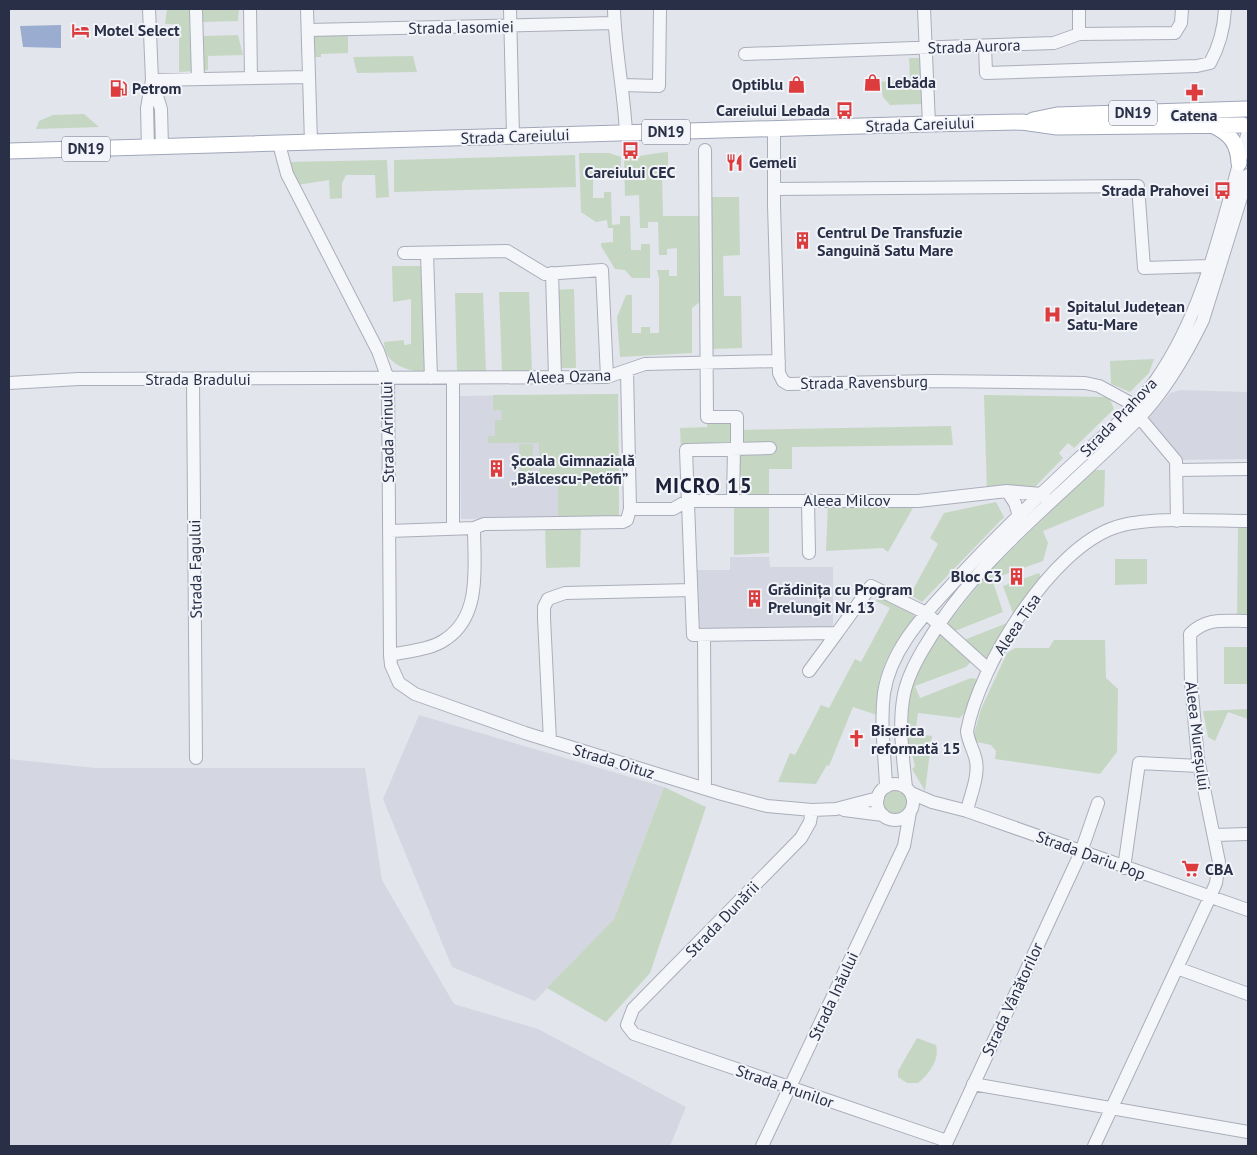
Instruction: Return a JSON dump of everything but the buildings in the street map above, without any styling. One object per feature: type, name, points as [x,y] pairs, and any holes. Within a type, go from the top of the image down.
[{"type":"main road","name":"Strada Careiului","points":[[1022,122],[1057,115],[1247,108]]},
{"type":"main road","name":"DN19","points":[[1246,130],[1242,120],[1247,108]]},
{"type":"main road","name":"Strada Careiului","points":[[9,151],[1022,122],[1057,127],[1210,125],[1246,130]]},
{"type":"main road","points":[[1210,125],[1223,130],[1234,141],[1244,169]]},
{"type":"street","points":[[149,9],[152,80],[161,109],[155,147]]},
{"type":"street","points":[[250,9],[252,78]]},
{"type":"street","points":[[307,9],[311,143]]},
{"type":"street","points":[[510,9],[513,136]]},
{"type":"street","points":[[614,9],[617,58],[622,85],[626,133]]},
{"type":"street","points":[[622,85],[659,86],[660,9]]},
{"type":"street","points":[[924,9],[929,124]]},
{"type":"street","points":[[1079,9],[1079,34]]},
{"type":"street","name":"Strada Aurora","points":[[745,54],[1054,43],[1079,34],[1175,33],[1181,23],[1182,9]]},
{"type":"street","points":[[985,46],[986,73],[1197,66],[1210,63],[1214,55],[1224,32],[1225,9]]},
{"type":"street","points":[[196,10],[198,79]]},
{"type":"street","name":"Strada Iasomiei","points":[[308,30],[614,23]]},
{"type":"street","points":[[152,80],[308,77]]},
{"type":"street","name":"Strada Ravensburg","points":[[774,128],[779,362],[781,378],[788,384],[932,381],[1084,383],[1099,386],[1134,405]]},
{"type":"street","name":"Strada Prahova","points":[[886,787],[882,724],[884,692],[894,660],[926,613],[1019,516],[1045,497],[1140,418],[1162,391],[1192,343],[1203,320],[1243,204],[1246,130]]},
{"type":"street","name":"Strada Arinului","points":[[279,144],[287,174],[378,351],[388,379],[390,655],[391,665],[399,683]]},
{"type":"street","points":[[704,150],[707,417],[737,417],[733,499]]},
{"type":"street","name":"Strada Prahova","points":[[910,800],[900,724],[904,693],[912,668],[938,625],[965,590],[1045,497],[1155,382],[1182,338],[1192,317],[1244,169]]},
{"type":"street","points":[[774,189],[1138,186],[1144,268],[1209,266]]},
{"type":"street","points":[[404,253],[508,251],[545,274],[602,270],[607,377]]},
{"type":"street","points":[[427,253],[431,378]]},
{"type":"street","points":[[552,273],[555,377]]},
{"type":"street","name":"Aleea Ozana","points":[[388,379],[607,377],[645,364],[779,362]]},
{"type":"street","points":[[389,531],[474,528],[484,524],[623,522],[627,520],[630,509],[627,371]]},
{"type":"street","points":[[453,378],[453,528]]},
{"type":"street","name":"Strada Bradului","points":[[9,383],[79,379],[388,379]]},
{"type":"street","name":"Strada Fagului","points":[[193,380],[196,758]]},
{"type":"street","points":[[1134,405],[1140,418],[1176,461],[1177,522]]},
{"type":"street","points":[[770,448],[686,450],[693,635],[837,633]]},
{"type":"street","points":[[1177,470],[1248,469]]},
{"type":"street","points":[[1007,491],[1015,503],[1019,516]]},
{"type":"street","name":"Aleea Milcov","points":[[630,509],[673,509],[687,501],[733,499],[918,501],[1007,491],[1045,497]]},
{"type":"street","points":[[808,500],[809,553]]},
{"type":"street","name":"Aleea Tisa","points":[[966,811],[977,771],[967,732],[988,669],[1025,606],[1076,548],[1097,534],[1131,523],[1248,521]]},
{"type":"street","points":[[390,655],[434,645],[446,640],[459,628],[468,612],[473,596],[474,528]]},
{"type":"street","points":[[809,671],[871,586],[926,613],[988,669]]},
{"type":"street","points":[[550,741],[544,618],[544,608],[548,599],[565,593],[691,590]]},
{"type":"street","name":"Aleea Mureșului","points":[[1094,1146],[1210,897],[1218,872],[1214,835],[1199,766],[1191,683],[1190,634],[1199,625],[1215,621],[1248,621]]},
{"type":"street","points":[[704,635],[705,789]]},
{"type":"street","name":"Strada Oituz","points":[[399,683],[426,699],[550,741],[705,789],[767,806],[812,810],[836,809],[888,817]]},
{"type":"street","points":[[1124,868],[1139,763],[1199,766]]},
{"type":"street","points":[[888,817],[906,817],[910,800],[900,785],[886,787],[878,798],[878,804],[888,817],[904,846]]},
{"type":"street","name":"Strada Oituz","points":[[836,809],[878,798]]},
{"type":"street","name":"Strada Dariu Pop","points":[[910,800],[932,802],[966,811],[1248,910]]},
{"type":"street","name":"Strada Inăului","points":[[762,1146],[904,846],[910,800]]},
{"type":"street","name":"Strada Vânătorilor","points":[[946,1144],[1081,852],[1098,804]]},
{"type":"street","name":"Strada Dunării","points":[[626,1026],[633,1009],[801,838],[810,822],[812,810]]},
{"type":"street","points":[[1214,835],[1248,834]]},
{"type":"street","points":[[1177,968],[1248,994]]},
{"type":"street","name":"Strada Prunilor","points":[[626,1026],[634,1034],[790,1087],[946,1144]]},
{"type":"street","points":[[973,1084],[1248,1132]]},
{"type":"shaded area","points":[[1181,390],[1247,392],[1248,459],[1179,460],[1149,418],[1170,393]]},
{"type":"shaded area","points":[[618,394],[619,517],[461,519],[460,396]]},
{"type":"shaded area","points":[[730,557],[769,557],[770,567],[833,567],[833,631],[695,632],[695,570],[730,570]]},
{"type":"shaded area","points":[[419,715],[664,787],[614,919],[535,1001],[452,967],[383,799]]},
{"type":"shaded area","points":[[9,759],[96,768],[365,768],[382,880],[454,1004],[538,1029],[686,1107],[670,1146],[9,1146]]},
{"type":"green space","points":[[167,9],[239,9],[238,21],[203,22],[203,36],[238,35],[243,55],[208,56],[208,70],[179,72],[179,24],[165,24]]},
{"type":"green space","points":[[348,29],[348,53],[321,54],[321,57],[314,57],[313,30]]},
{"type":"green space","points":[[413,56],[417,72],[357,73],[353,57]]},
{"type":"green space","points":[[909,58],[922,58],[923,104],[890,105],[883,97],[880,82],[910,79]]},
{"type":"green space","points":[[84,114],[99,127],[36,129],[39,121],[53,115]]},
{"type":"green space","points":[[668,152],[668,170],[665,170],[665,176],[662,176],[663,216],[705,216],[705,298],[692,308],[692,353],[620,357],[617,317],[626,295],[632,295],[632,333],[641,333],[641,327],[650,327],[650,333],[659,333],[659,278],[657,270],[669,270],[669,276],[677,276],[677,248],[667,249],[667,255],[659,255],[658,222],[648,222],[648,228],[640,228],[639,195],[625,196],[624,157]]},
{"type":"green space","points":[[579,153],[609,153],[621,157],[621,169],[611,169],[610,175],[602,175],[601,170],[593,171],[593,198],[604,198],[604,192],[611,192],[612,225],[620,224],[620,216],[630,216],[631,250],[641,250],[641,244],[650,244],[650,278],[632,278],[625,270],[615,269],[601,246],[601,243],[613,242],[613,228],[608,228],[607,220],[596,222],[581,212]]},
{"type":"green space","points":[[575,155],[576,187],[394,192],[394,160]]},
{"type":"green space","points":[[387,160],[389,197],[376,198],[375,175],[346,175],[342,183],[342,198],[330,199],[329,180],[297,185],[286,162]]},
{"type":"green space","points":[[710,197],[739,197],[740,255],[723,256],[724,296],[741,296],[742,348],[713,349]]},
{"type":"green space","points":[[392,266],[422,266],[424,373],[397,365],[385,350],[384,342],[404,340],[404,345],[411,344],[411,299],[393,302]]},
{"type":"green space","points":[[574,289],[576,368],[554,368],[552,290]]},
{"type":"green space","points":[[499,292],[529,292],[532,371],[502,372]]},
{"type":"green space","points":[[455,293],[483,293],[486,372],[457,372]]},
{"type":"green space","points":[[1154,359],[1149,373],[1130,392],[1111,384],[1110,361]]},
{"type":"green space","points":[[618,394],[619,517],[558,518],[558,485],[539,485],[539,443],[488,443],[488,436],[495,436],[495,420],[502,420],[501,410],[493,410],[493,395]]},
{"type":"green space","points":[[984,395],[1109,397],[1114,409],[1074,448],[1068,443],[1059,453],[1063,458],[1032,490],[987,492]]},
{"type":"green space","points":[[707,417],[737,417],[737,430],[951,426],[953,445],[792,447],[792,469],[769,469],[769,553],[734,555],[734,449],[681,450],[680,428],[707,427]]},
{"type":"green space","points":[[519,444],[533,444],[532,474],[520,474]]},
{"type":"green space","points":[[1094,470],[1105,470],[1104,506],[1043,531],[1048,543],[1043,561],[992,579],[1003,612],[955,631],[959,642],[1007,623],[988,663],[976,656],[966,667],[915,686],[920,698],[971,678],[980,680],[970,706],[960,718],[918,713],[915,734],[932,736],[925,791],[912,769],[915,766],[910,746],[902,746],[912,668],[991,569]]},
{"type":"green space","points":[[996,502],[1004,517],[922,602],[910,595],[938,544],[930,538],[944,513]]},
{"type":"green space","points":[[828,503],[914,506],[888,552],[883,548],[826,551]]},
{"type":"green space","points":[[545,523],[581,523],[580,567],[546,568]]},
{"type":"green space","points":[[1238,528],[1248,528],[1248,614],[1237,615]]},
{"type":"green space","points":[[1115,559],[1147,559],[1147,584],[1115,585]]},
{"type":"green space","points":[[1039,573],[1043,582],[1014,616],[1003,586]]},
{"type":"green space","points":[[881,591],[913,610],[915,619],[910,628],[891,650],[883,668],[878,687],[877,715],[853,707],[829,766],[827,765],[816,784],[778,782],[790,753],[795,755],[821,705],[829,708],[855,659],[861,662],[890,608],[876,601]]},
{"type":"green space","points":[[1054,640],[1105,640],[1106,678],[1118,689],[1117,752],[1100,774],[995,759],[996,751],[991,745],[972,741],[981,709],[1007,653],[1015,648],[1049,648]]},
{"type":"green space","points":[[1224,647],[1248,647],[1248,684],[1224,684]]},
{"type":"green space","points":[[1248,709],[1248,719],[1228,712],[1215,741],[1208,737],[1203,711]]},
{"type":"green space","points":[[664,787],[706,807],[650,973],[606,1022],[547,988],[614,919]]},
{"type":"green space","points":[[895,789],[904,793],[908,802],[904,811],[895,815],[886,811],[882,802],[886,793]]},
{"type":"green space","points":[[917,1038],[936,1045],[935,1061],[930,1071],[918,1083],[907,1083],[898,1077],[898,1071]]},
{"type":"water","points":[[61,25],[61,48],[23,47],[20,26]]},
{"type":"place","name":"Motel Select","points":[[80,30]]},
{"type":"place","name":"Lebăda","points":[[873,82]]},
{"type":"place","name":"Optiblu","points":[[797,84]]},
{"type":"place","name":"Petrom","points":[[118,88]]},
{"type":"place","name":"Catena","points":[[1194,93]]},
{"type":"place","name":"Careiului Lebada","points":[[844,110]]},
{"type":"place","name":"Careiului CEC","points":[[630,151]]},
{"type":"place","name":"Gemeli","points":[[735,162]]},
{"type":"place","name":"Strada Prahovei","points":[[1223,190]]},
{"type":"place","name":"Centrul De Transfuzie Sanguină Satu Mare","points":[[803,241]]},
{"type":"place","name":"Spitalul Județean Satu-Mare","points":[[1053,315]]},
{"type":"place","name":"Școala Gimnazială „Bălcescu-Petőfi”","points":[[497,469]]},
{"type":"place","name":"Bloc C3","points":[[1016,576]]},
{"type":"place","name":"Grădinița cu Program Prelungit Nr. 13","points":[[754,598]]},
{"type":"place","name":"Biserica reformată 15","points":[[857,739]]},
{"type":"place","name":"CBA","points":[[1191,869]]},
{"type":"district","name":"MICRO 15","points":[[704,486]]}]
